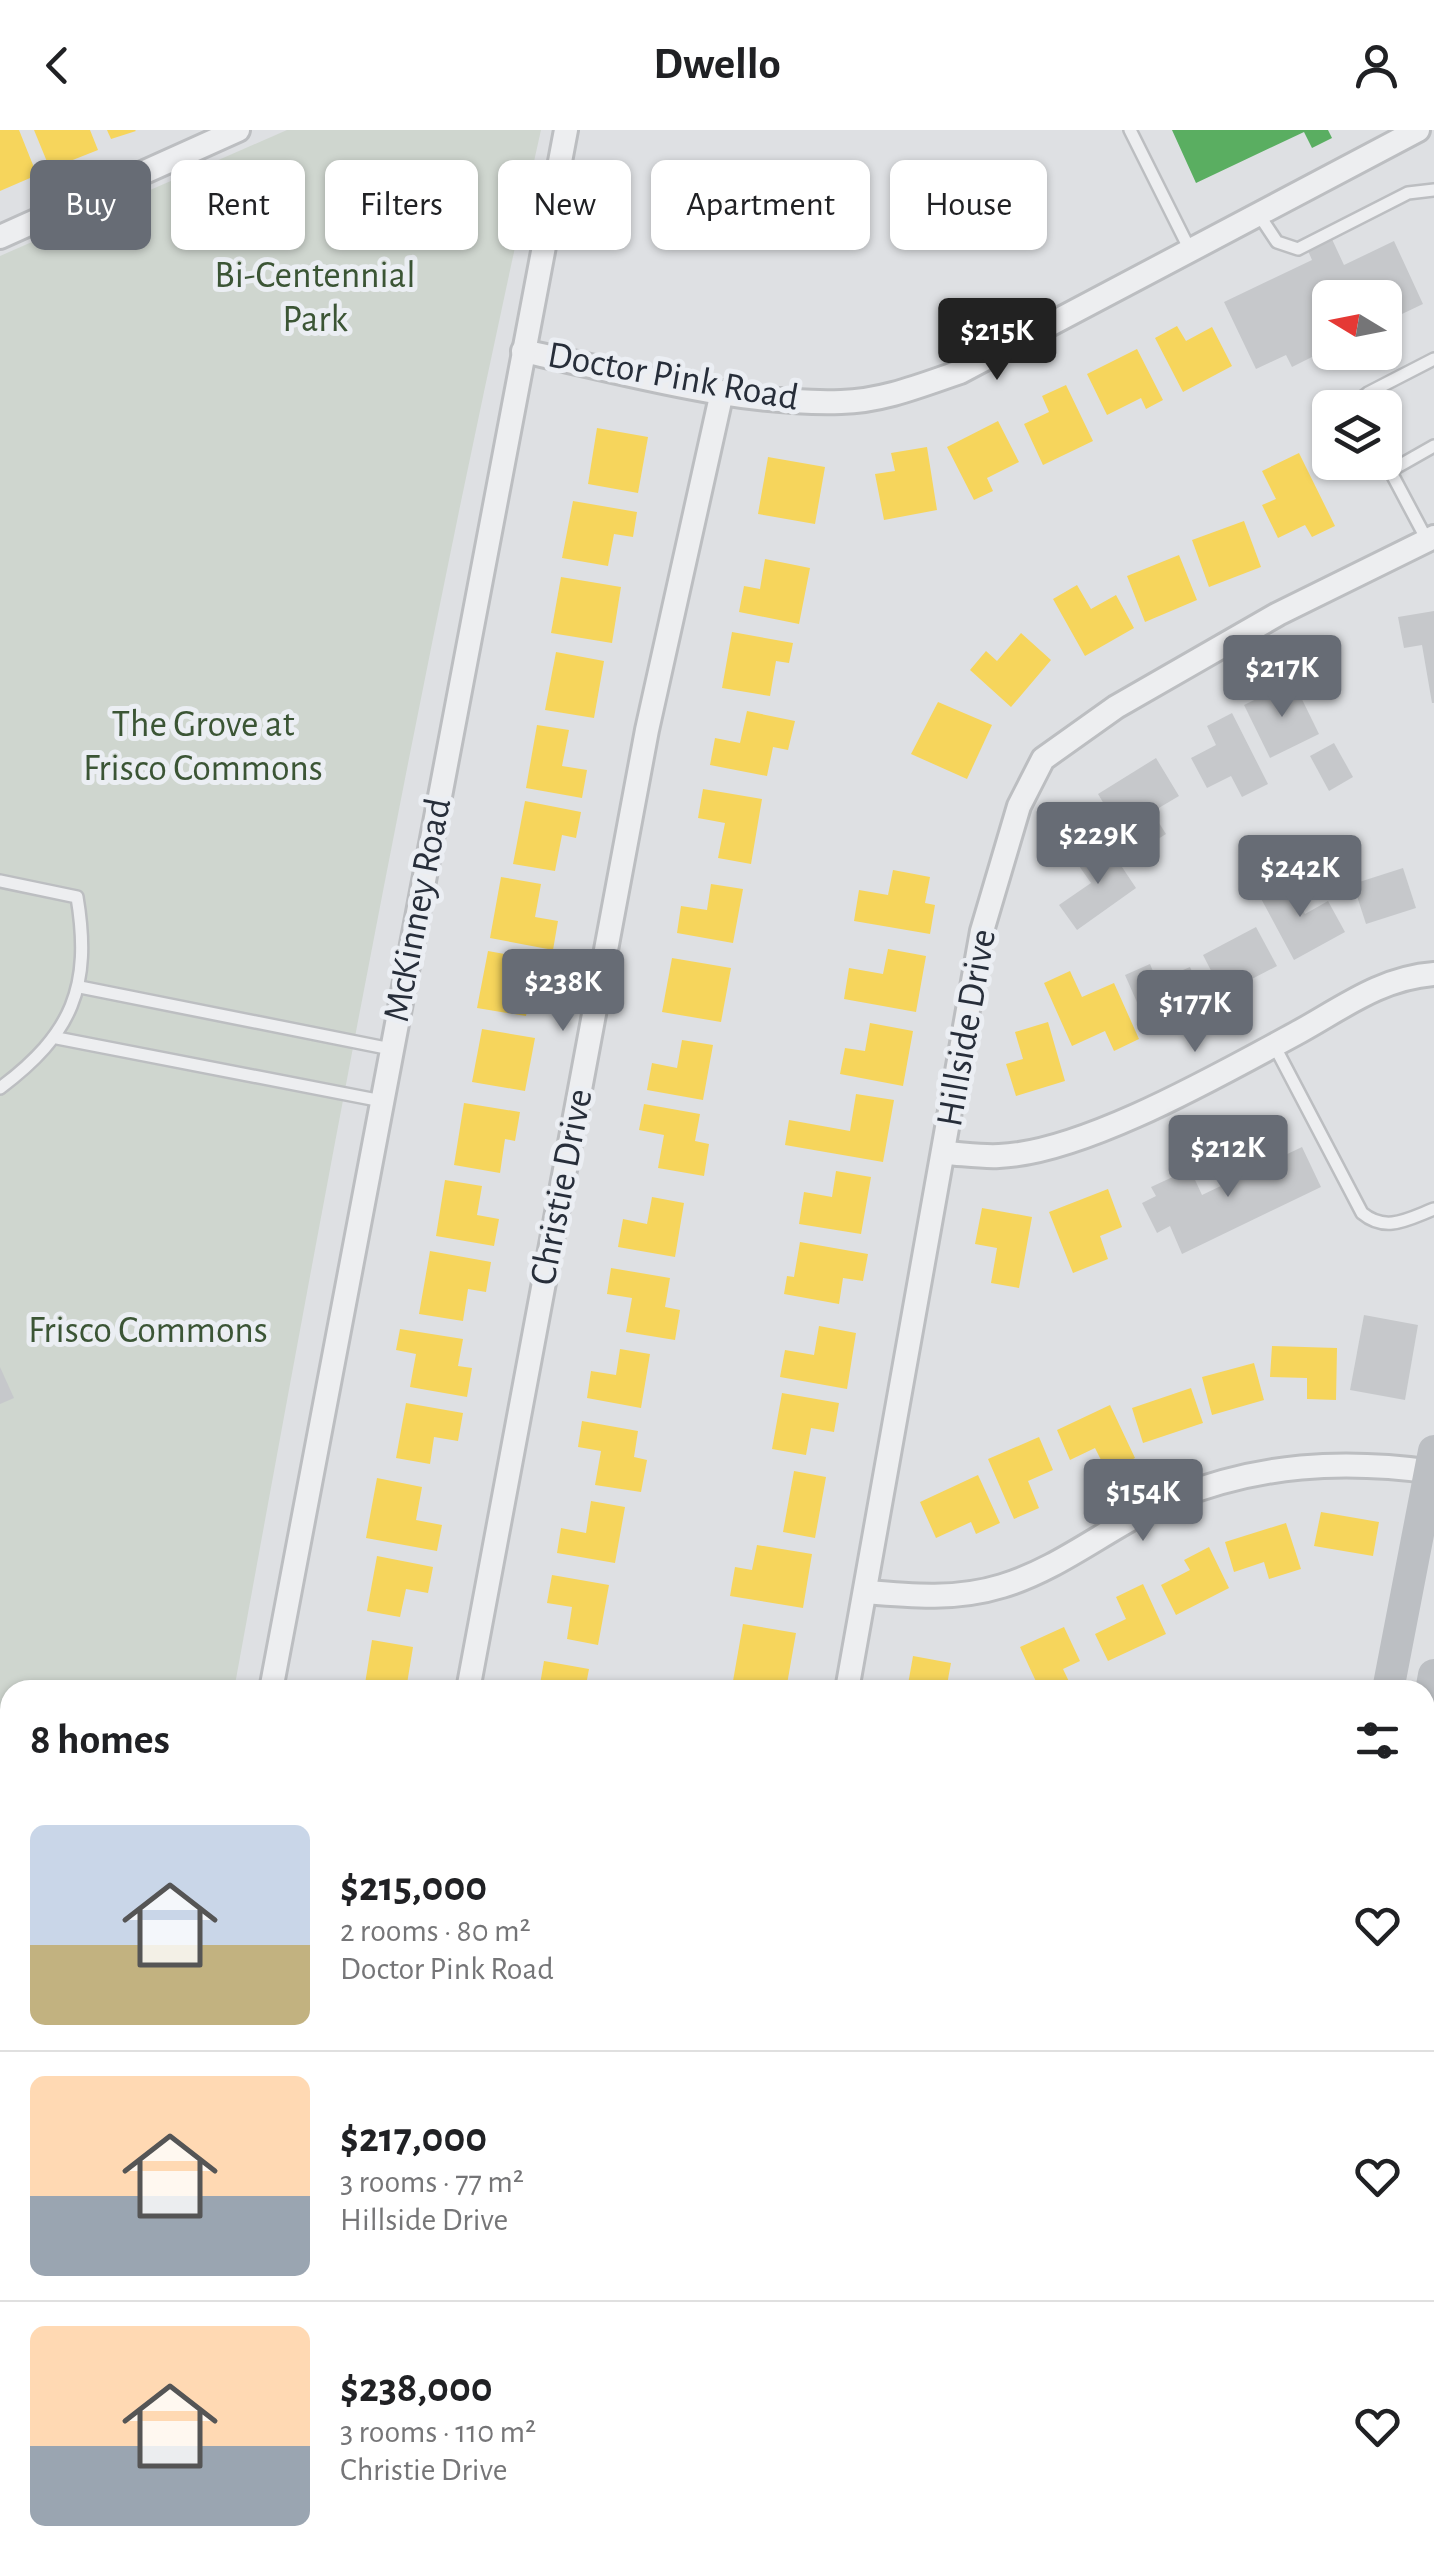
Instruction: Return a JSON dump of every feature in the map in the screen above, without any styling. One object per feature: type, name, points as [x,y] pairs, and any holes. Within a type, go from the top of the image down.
[{"type":"main road","points":[[1390,1680],[1433,1465]]},
{"type":"street","points":[[0,237],[238,130]]},
{"type":"street","name":"McKinney Road","points":[[273,1680],[566,130]]},
{"type":"street","name":"Doctor Pink Road","points":[[523,352],[722,392],[844,402],[896,394],[960,372],[1191,252],[1408,132]]},
{"type":"street","name":"Christie Drive","points":[[470,1680],[647,730],[722,392]]},
{"type":"street","name":"Hillside Drive","points":[[849,1680],[946,1153],[982,931],[1013,824],[1043,758],[1116,708],[1262,623],[1431,538]]},
{"type":"street","points":[[946,1153],[1000,1156],[1053,1148],[1109,1127],[1379,986],[1434,974]]},
{"type":"street","points":[[866,1592],[936,1596],[1005,1586],[1170,1500],[1236,1476],[1300,1464],[1433,1465]]},
{"type":"lane","points":[[1130,130],[1191,252]]},
{"type":"lane","points":[[1259,214],[1277,242],[1298,248],[1408,193],[1434,190]]},
{"type":"lane","points":[[1374,390],[1434,359]]},
{"type":"lane","points":[[1402,460],[1434,446]]},
{"type":"lane","points":[[1396,480],[1431,538]]},
{"type":"lane","points":[[0,881],[76,897],[83,936],[80,988],[56,1038],[40,1058],[0,1088]]},
{"type":"lane","points":[[80,988],[391,1049]]},
{"type":"lane","points":[[56,1038],[382,1101]]},
{"type":"lane","points":[[1274,1044],[1362,1213],[1388,1226],[1434,1209]]},
{"type":"green space","points":[[287,130],[541,130],[534,160],[498,160],[498,250],[514,250],[418,713],[236,1680],[0,1680],[0,256],[30,243],[30,250],[151,250],[151,190],[171,181],[171,250],[305,250],[305,160],[219,160]]},
{"type":"building: Homes","points":[[0,130],[19,130],[31,160],[30,178],[0,191]]},
{"type":"building: Homes","points":[[34,130],[90,130],[98,150],[73,160],[46,160]]},
{"type":"building: Homes","points":[[107,130],[135,130],[136,131],[111,139]]},
{"type":"building: Homes","points":[[1177,326],[1186,341],[1212,327],[1232,366],[1183,392],[1155,338]]},
{"type":"building: Homes","points":[[1137,349],[1163,400],[1146,409],[1141,398],[1107,415],[1087,374]]},
{"type":"building: Homes","points":[[1066,385],[1093,441],[1043,465],[1024,424],[1049,412],[1042,396]]},
{"type":"building: Homes","points":[[998,421],[1019,462],[987,478],[993,491],[974,500],[947,447]]},
{"type":"building: Homes","points":[[597,428],[648,437],[638,493],[588,484]]},
{"type":"building: Homes","points":[[927,447],[937,510],[884,520],[875,474],[895,471],[891,453]]},
{"type":"building: Homes","points":[[1299,453],[1335,526],[1312,537],[1305,525],[1278,538],[1262,505],[1276,499],[1262,471]]},
{"type":"building: Homes","points":[[768,457],[825,467],[815,524],[758,514]]},
{"type":"building: Homes","points":[[573,501],[637,512],[633,537],[614,534],[608,566],[562,558]]},
{"type":"building: Homes","points":[[1244,521],[1261,567],[1209,587],[1192,540]]},
{"type":"building: Homes","points":[[1179,555],[1197,600],[1145,622],[1127,576]]},
{"type":"building: Homes","points":[[765,559],[810,568],[799,624],[739,612],[744,586],[760,589]]},
{"type":"building: Homes","points":[[561,577],[621,587],[612,643],[551,633]]},
{"type":"building: Homes","points":[[1077,585],[1091,609],[1116,595],[1134,628],[1085,656],[1053,599]]},
{"type":"building: Homes","points":[[732,632],[793,643],[789,663],[776,661],[770,696],[722,688]]},
{"type":"building: Homes","points":[[1021,633],[1051,660],[1011,707],[970,670],[986,651],[997,661]]},
{"type":"building: Homes","points":[[556,652],[604,661],[594,718],[545,710]]},
{"type":"building: Homes","points":[[938,702],[992,725],[967,779],[911,754]]},
{"type":"building: Homes","points":[[747,711],[795,721],[788,750],[773,747],[767,776],[710,765],[715,738],[740,743]]},
{"type":"building: Homes","points":[[537,725],[569,730],[562,766],[587,770],[582,798],[526,788]]},
{"type":"building: Homes","points":[[703,789],[762,799],[751,864],[718,858],[725,823],[698,818]]},
{"type":"building: Homes","points":[[525,801],[581,812],[576,838],[562,835],[555,871],[513,864]]},
{"type":"building: Homes","points":[[893,870],[930,877],[925,903],[935,905],[930,934],[854,921],[859,890],[888,895]]},
{"type":"building: Homes","points":[[501,877],[541,884],[535,917],[558,921],[553,950],[490,938]]},
{"type":"building: Homes","points":[[711,884],[743,889],[733,943],[677,933],[681,906],[707,910]]},
{"type":"building: Homes","points":[[888,949],[926,956],[916,1012],[844,999],[849,968],[883,974]]},
{"type":"building: Homes","points":[[488,951],[550,962],[545,988],[531,985],[526,1016],[477,1008]]},
{"type":"building: Homes","points":[[672,958],[731,968],[721,1022],[662,1012]]},
{"type":"building: Homes","points":[[1070,971],[1082,997],[1114,983],[1139,1039],[1114,1051],[1105,1031],[1072,1046],[1044,983]]},
{"type":"building: Homes","points":[[1048,1022],[1065,1081],[1016,1096],[1006,1064],[1023,1059],[1015,1032]]},
{"type":"building: Homes","points":[[870,1023],[913,1031],[903,1086],[840,1074],[845,1048],[865,1051]]},
{"type":"building: Homes","points":[[482,1029],[535,1038],[525,1091],[472,1082]]},
{"type":"building: Homes","points":[[682,1040],[713,1045],[703,1100],[647,1090],[652,1063],[677,1068]]},
{"type":"building: Homes","points":[[856,1094],[894,1100],[883,1162],[785,1145],[789,1120],[850,1131]]},
{"type":"building: Homes","points":[[464,1103],[520,1112],[515,1141],[505,1139],[500,1173],[454,1165]]},
{"type":"building: Homes","points":[[644,1104],[700,1114],[695,1141],[709,1144],[704,1176],[658,1168],[664,1135],[639,1130]]},
{"type":"building: Homes","points":[[836,1171],[871,1177],[861,1234],[799,1224],[804,1192],[832,1197]]},
{"type":"building: Homes","points":[[445,1180],[482,1186],[477,1215],[499,1219],[494,1246],[436,1236]]},
{"type":"building: Homes","points":[[1108,1189],[1122,1227],[1100,1236],[1108,1259],[1073,1273],[1049,1212]]},
{"type":"building: Homes","points":[[652,1197],[684,1203],[675,1257],[618,1247],[623,1219],[647,1224]]},
{"type":"building: Homes","points":[[982,1208],[1032,1217],[1019,1288],[991,1283],[997,1248],[975,1244]]},
{"type":"building: Homes","points":[[800,1242],[868,1254],[863,1281],[843,1278],[839,1304],[784,1294],[787,1276],[794,1277]]},
{"type":"building: Homes","points":[[430,1251],[491,1262],[486,1292],[468,1289],[463,1321],[419,1314]]},
{"type":"building: Homes","points":[[611,1268],[670,1278],[665,1307],[680,1310],[675,1340],[626,1332],[632,1298],[607,1294]]},
{"type":"building: Homes","points":[[819,1326],[856,1333],[847,1389],[780,1377],[785,1350],[814,1355]]},
{"type":"building: Homes","points":[[400,1329],[463,1339],[458,1366],[472,1368],[467,1397],[410,1387],[416,1354],[396,1350]]},
{"type":"building: Homes","points":[[1272,1346],[1337,1348],[1336,1400],[1307,1399],[1307,1378],[1270,1377]]},
{"type":"building: Homes","points":[[620,1349],[650,1354],[641,1408],[587,1398],[591,1371],[616,1375]]},
{"type":"building: Homes","points":[[1254,1363],[1264,1400],[1212,1415],[1202,1377]]},
{"type":"building: Homes","points":[[1191,1388],[1203,1423],[1143,1443],[1132,1408]]},
{"type":"building: Homes","points":[[782,1393],[839,1403],[834,1432],[811,1428],[806,1455],[772,1449]]},
{"type":"building: Homes","points":[[406,1403],[463,1413],[458,1441],[434,1437],[430,1464],[396,1458]]},
{"type":"building: Homes","points":[[1110,1405],[1135,1458],[1107,1472],[1095,1448],[1070,1460],[1057,1430]]},
{"type":"building: Homes","points":[[582,1421],[638,1431],[634,1457],[647,1460],[641,1492],[595,1485],[601,1451],[578,1447]]},
{"type":"building: Homes","points":[[1039,1437],[1053,1470],[1028,1481],[1039,1508],[1014,1519],[988,1459]]},
{"type":"building: Homes","points":[[794,1471],[826,1477],[815,1538],[783,1532]]},
{"type":"building: Homes","points":[[978,1475],[1000,1523],[976,1534],[971,1522],[936,1538],[920,1502]]},
{"type":"building: Homes","points":[[377,1478],[422,1487],[416,1520],[442,1525],[437,1551],[366,1538]]},
{"type":"building: Homes","points":[[591,1501],[625,1507],[615,1563],[557,1553],[561,1528],[586,1533]]},
{"type":"building: Homes","points":[[1321,1512],[1379,1522],[1373,1556],[1314,1546]]},
{"type":"building: Homes","points":[[1286,1523],[1301,1569],[1269,1579],[1264,1562],[1234,1572],[1225,1542]]},
{"type":"building: Homes","points":[[757,1545],[812,1554],[803,1608],[730,1596],[735,1567],[752,1570]]},
{"type":"building: Homes","points":[[1209,1547],[1229,1588],[1176,1615],[1161,1585],[1190,1570],[1184,1560]]},
{"type":"building: Homes","points":[[377,1556],[433,1567],[428,1593],[406,1589],[400,1617],[367,1611]]},
{"type":"building: Homes","points":[[552,1575],[609,1585],[598,1645],[567,1639],[572,1607],[547,1603]]},
{"type":"building: Homes","points":[[1143,1584],[1166,1634],[1108,1661],[1095,1634],[1126,1619],[1116,1597]]},
{"type":"building: Homes","points":[[743,1624],[796,1633],[788,1680],[733,1680]]},
{"type":"building: Homes","points":[[1064,1627],[1080,1661],[1063,1669],[1068,1680],[1035,1680],[1020,1647]]},
{"type":"building: Homes","points":[[372,1640],[413,1647],[408,1680],[366,1680]]},
{"type":"building: Homes","points":[[913,1656],[951,1663],[948,1680],[909,1680]]},
{"type":"building: Homes","points":[[544,1661],[589,1669],[587,1680],[541,1680]]},
{"type":"building: Public","points":[[1172,130],[1328,130],[1332,138],[1312,148],[1304,132],[1196,183]]},
{"type":"building: Other","points":[[1330,235],[1344,265],[1394,241],[1423,304],[1402,314],[1402,280],[1312,280],[1312,357],[1292,367],[1286,355],[1256,369],[1224,302],[1312,260],[1306,246]]},
{"type":"building: Other","points":[[1434,611],[1432,703],[1422,645],[1404,648],[1398,617]]},
{"type":"building: Other","points":[[1293,681],[1319,734],[1270,758],[1244,705]]},
{"type":"building: Other","points":[[1232,713],[1268,784],[1242,797],[1231,776],[1207,788],[1191,758],[1216,745],[1207,726]]},
{"type":"building: Other","points":[[1334,743],[1353,777],[1329,791],[1310,756]]},
{"type":"building: Other","points":[[1156,758],[1179,796],[1152,812],[1166,834],[1134,854],[1098,794]]},
{"type":"building: Other","points":[[1106,843],[1136,888],[1077,930],[1059,905],[1091,883],[1077,863]]},
{"type":"building: Other","points":[[1403,868],[1416,908],[1366,924],[1353,884]]},
{"type":"building: Other","points":[[1286,878],[1305,914],[1328,901],[1345,932],[1294,960],[1258,893]]},
{"type":"building: Other","points":[[1256,927],[1277,966],[1223,994],[1203,955]]},
{"type":"building: Other","points":[[1150,964],[1157,981],[1190,967],[1208,1008],[1151,1034],[1125,975]]},
{"type":"building: Other","points":[[1302,1147],[1321,1187],[1182,1254],[1170,1226],[1157,1233],[1142,1203],[1156,1196],[1151,1187],[1190,1169],[1202,1195]]},
{"type":"building: Other","points":[[1364,1315],[1418,1325],[1405,1400],[1350,1390]]},
{"type":"building: Other","points":[[0,1367],[14,1398],[0,1404]]},
{"type":"park label","name":"Bi-Centennial Park","points":[[315,298]]},
{"type":"park label","name":"The Grove at Frisco Commons","points":[[203,747]]},
{"type":"park label","name":"Frisco Commons","points":[[148,1331]]}]
